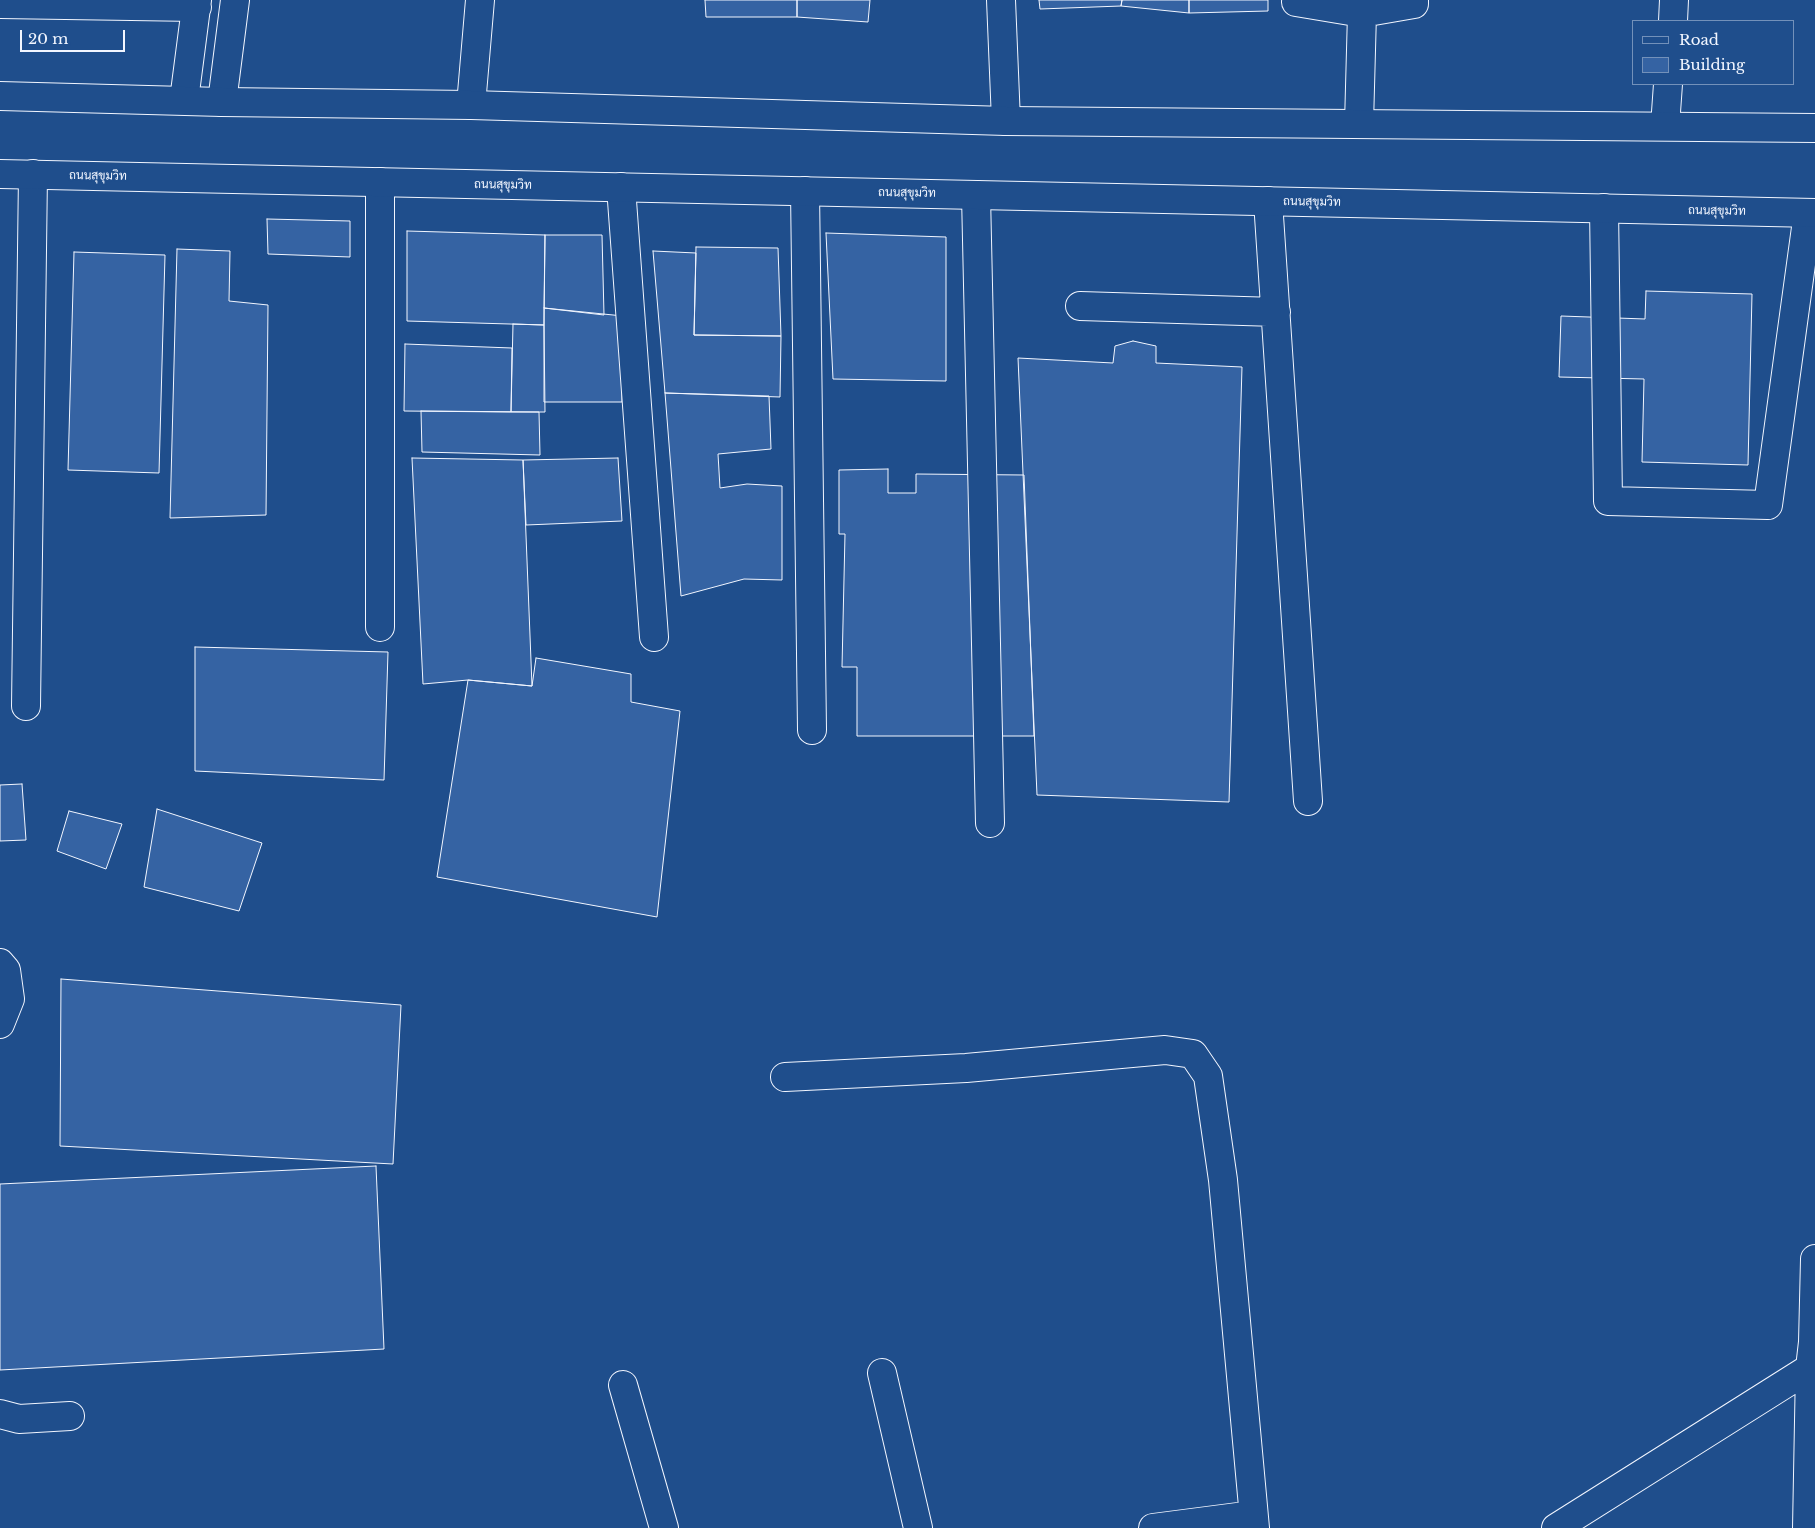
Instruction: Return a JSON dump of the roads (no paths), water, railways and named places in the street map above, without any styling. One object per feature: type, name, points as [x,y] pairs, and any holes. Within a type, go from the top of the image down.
[{"type":"main road","points":[[222,102],[235,0]]},
{"type":"main road","points":[[471,105],[480,0]]},
{"type":"main road","points":[[1001,0],[1006,121]]},
{"type":"main road","points":[[1296,2],[1362,13],[1414,4],[1414,0]]},
{"type":"main road","points":[[1673,20],[1674,0]]},
{"type":"main road","points":[[0,4],[197,4],[184,100]]},
{"type":"main road","points":[[1359,124],[1362,13]]},
{"type":"main road","points":[[1666,126],[1668,85]]},
{"type":"main road","points":[[0,96],[222,102],[471,105],[1006,121],[1815,128]]},
{"type":"main road","name":"ถนนสุขุมวิท","points":[[0,174],[1811,213]]},
{"type":"main road","points":[[26,706],[33,174]]},
{"type":"main road","points":[[380,182],[380,627]]},
{"type":"main road","points":[[621,187],[654,637]]},
{"type":"main road","points":[[804,191],[812,730]]},
{"type":"main road","points":[[976,195],[990,823]]},
{"type":"main road","points":[[1268,201],[1308,801]]},
{"type":"main road","points":[[1604,208],[1608,501],[1768,505],[1811,213]]},
{"type":"main road","points":[[1080,306],[1276,312]]},
{"type":"main road","points":[[0,963],[6,970],[10,999],[0,1024]]},
{"type":"main road","points":[[785,1077],[966,1068],[1165,1050],[1193,1054],[1208,1076],[1223,1180],[1254,1522],[1153,1528]]},
{"type":"main road","points":[[1807,1528],[1815,1259]]},
{"type":"main road","points":[[1556,1528],[1813,1351]]},
{"type":"main road","points":[[882,1373],[918,1528]]},
{"type":"main road","points":[[623,1385],[664,1528]]},
{"type":"main road","points":[[0,1414],[19,1419],[70,1416]]}]
